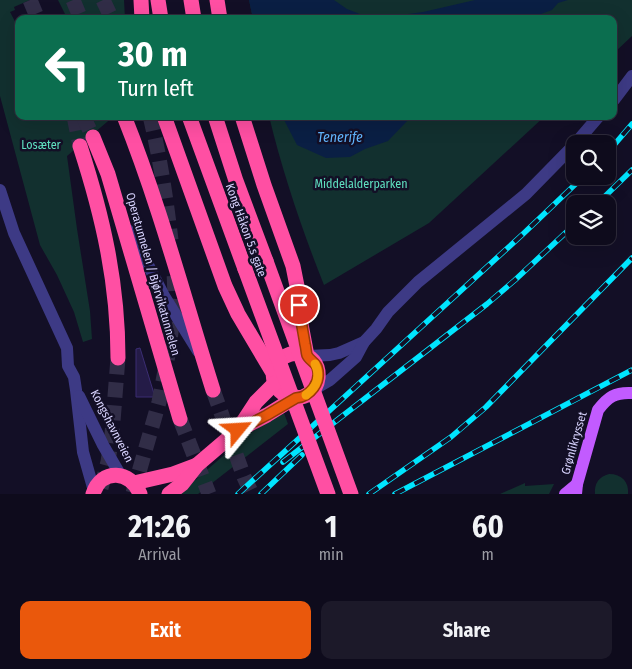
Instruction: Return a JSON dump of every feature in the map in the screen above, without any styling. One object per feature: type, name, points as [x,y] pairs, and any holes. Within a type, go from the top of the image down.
[{"type":"highway","points":[[141,0],[142,15]]},
{"type":"highway","points":[[158,0],[160,15]]},
{"type":"highway","points":[[192,0],[194,15]]},
{"type":"highway","points":[[217,0],[219,15]]},
{"type":"highway","name":"Operatunnelen / Bjørvikatunnelen","points":[[126,120],[169,242],[213,390]]},
{"type":"highway","points":[[165,120],[225,286],[238,314],[279,390],[283,394],[296,398]]},
{"type":"highway","name":"Kong Håkon 5.s gate","points":[[190,120],[328,494]]},
{"type":"highway","name":"Kong Håkon 5.s gate","points":[[217,120],[236,180],[351,494]]},
{"type":"highway","points":[[169,494],[182,484],[197,465],[238,430],[296,398],[304,396],[312,391],[317,383],[318,373],[308,356],[300,319],[298,291],[293,266],[243,120]]},
{"type":"highway","name":"Operatunnelen / Bjørvikatunnelen","points":[[93,137],[108,174],[180,419]]},
{"type":"highway","points":[[80,146],[106,237],[118,330],[118,358]]},
{"type":"highway","points":[[238,430],[274,378],[277,364],[284,356],[298,353],[308,356]]},
{"type":"highway","points":[[93,492],[105,478],[112,476],[132,484],[173,474],[197,465]]},
{"type":"main road","name":"Grønlikrysset","points":[[576,489],[598,410],[606,400],[619,394],[632,393]]},
{"type":"main road","points":[[565,494],[576,489]]},
{"type":"street","points":[[617,96],[632,76]]},
{"type":"street","points":[[583,135],[596,120]]},
{"type":"street","points":[[312,391],[330,380],[356,357],[364,342],[388,312],[418,282],[526,194],[566,153]]},
{"type":"street","name":"Kongshavnveien","points":[[0,190],[14,233],[67,348],[68,366],[74,377],[83,452],[93,492]]},
{"type":"street","points":[[121,217],[164,296],[205,362]]},
{"type":"street","points":[[308,356],[339,353],[364,342]]},
{"type":"street","name":"Kongshavnveien","points":[[76,390],[103,445],[132,484]]},
{"type":"green space","name":"Losæter","points":[[0,0],[30,0],[14,7],[15,10],[10,12],[15,21],[15,120],[109,120],[67,156],[90,311],[92,339],[83,342],[74,312],[57,275],[40,245],[0,96]]},
{"type":"green space","points":[[58,0],[124,0],[125,15],[66,15]]},
{"type":"green space","points":[[249,0],[632,0],[632,36],[617,50],[617,15],[252,15]]},
{"type":"green space","name":"Middelalderparken","points":[[270,120],[541,120],[429,223],[324,285],[308,244],[280,159]]},
{"type":"green space","points":[[284,413],[288,424],[198,494],[179,494],[245,437]]},
{"type":"green space","points":[[609,474],[618,475],[626,482],[628,494],[595,494],[595,487],[598,481]]},
{"type":"green space","points":[[525,483],[525,486],[554,484],[549,494],[500,494]]},
{"type":"water","points":[[249,0],[334,0],[347,9],[362,15],[252,15]]},
{"type":"water","points":[[475,0],[568,0],[558,3],[552,10],[538,15],[401,15]]},
{"type":"water","name":"Tenerife","points":[[284,120],[408,120],[388,141],[365,149],[350,157],[326,158],[297,145]]},
{"type":"building","points":[[140,348],[155,397],[136,397],[136,349]]},
{"type":"tunnel","points":[[30,0],[36,15]]},
{"type":"tunnel","points":[[73,0],[79,15]]},
{"type":"tunnel","points":[[103,0],[110,15]]},
{"type":"tunnel","points":[[75,120],[80,146]]},
{"type":"tunnel","points":[[85,120],[93,137]]},
{"type":"tunnel","points":[[151,120],[157,147],[171,240]]},
{"type":"tunnel","points":[[133,493],[159,402],[169,350],[175,297],[174,271]]},
{"type":"tunnel","points":[[101,488],[108,462],[112,434],[118,358]]},
{"type":"tunnel","points":[[213,390],[244,477],[252,494]]},
{"type":"tunnel","points":[[180,419],[209,494]]},
{"type":"railway","points":[[616,143],[632,124]]},
{"type":"railway","points":[[606,195],[632,170]]},
{"type":"railway","points":[[238,494],[575,185]]},
{"type":"railway","points":[[283,462],[487,304],[566,232]]},
{"type":"railway","points":[[369,494],[451,437],[486,407],[632,258]]},
{"type":"railway","points":[[395,494],[632,370]]},
{"type":"railway","points":[[261,494],[302,455]]},
{"type":"slow traffic","points":[[306,395],[312,391],[317,383],[318,373],[315,364]]},
{"type":"route","points":[[238,430],[296,398],[308,394],[317,383],[317,368],[308,356],[299,305]]}]
